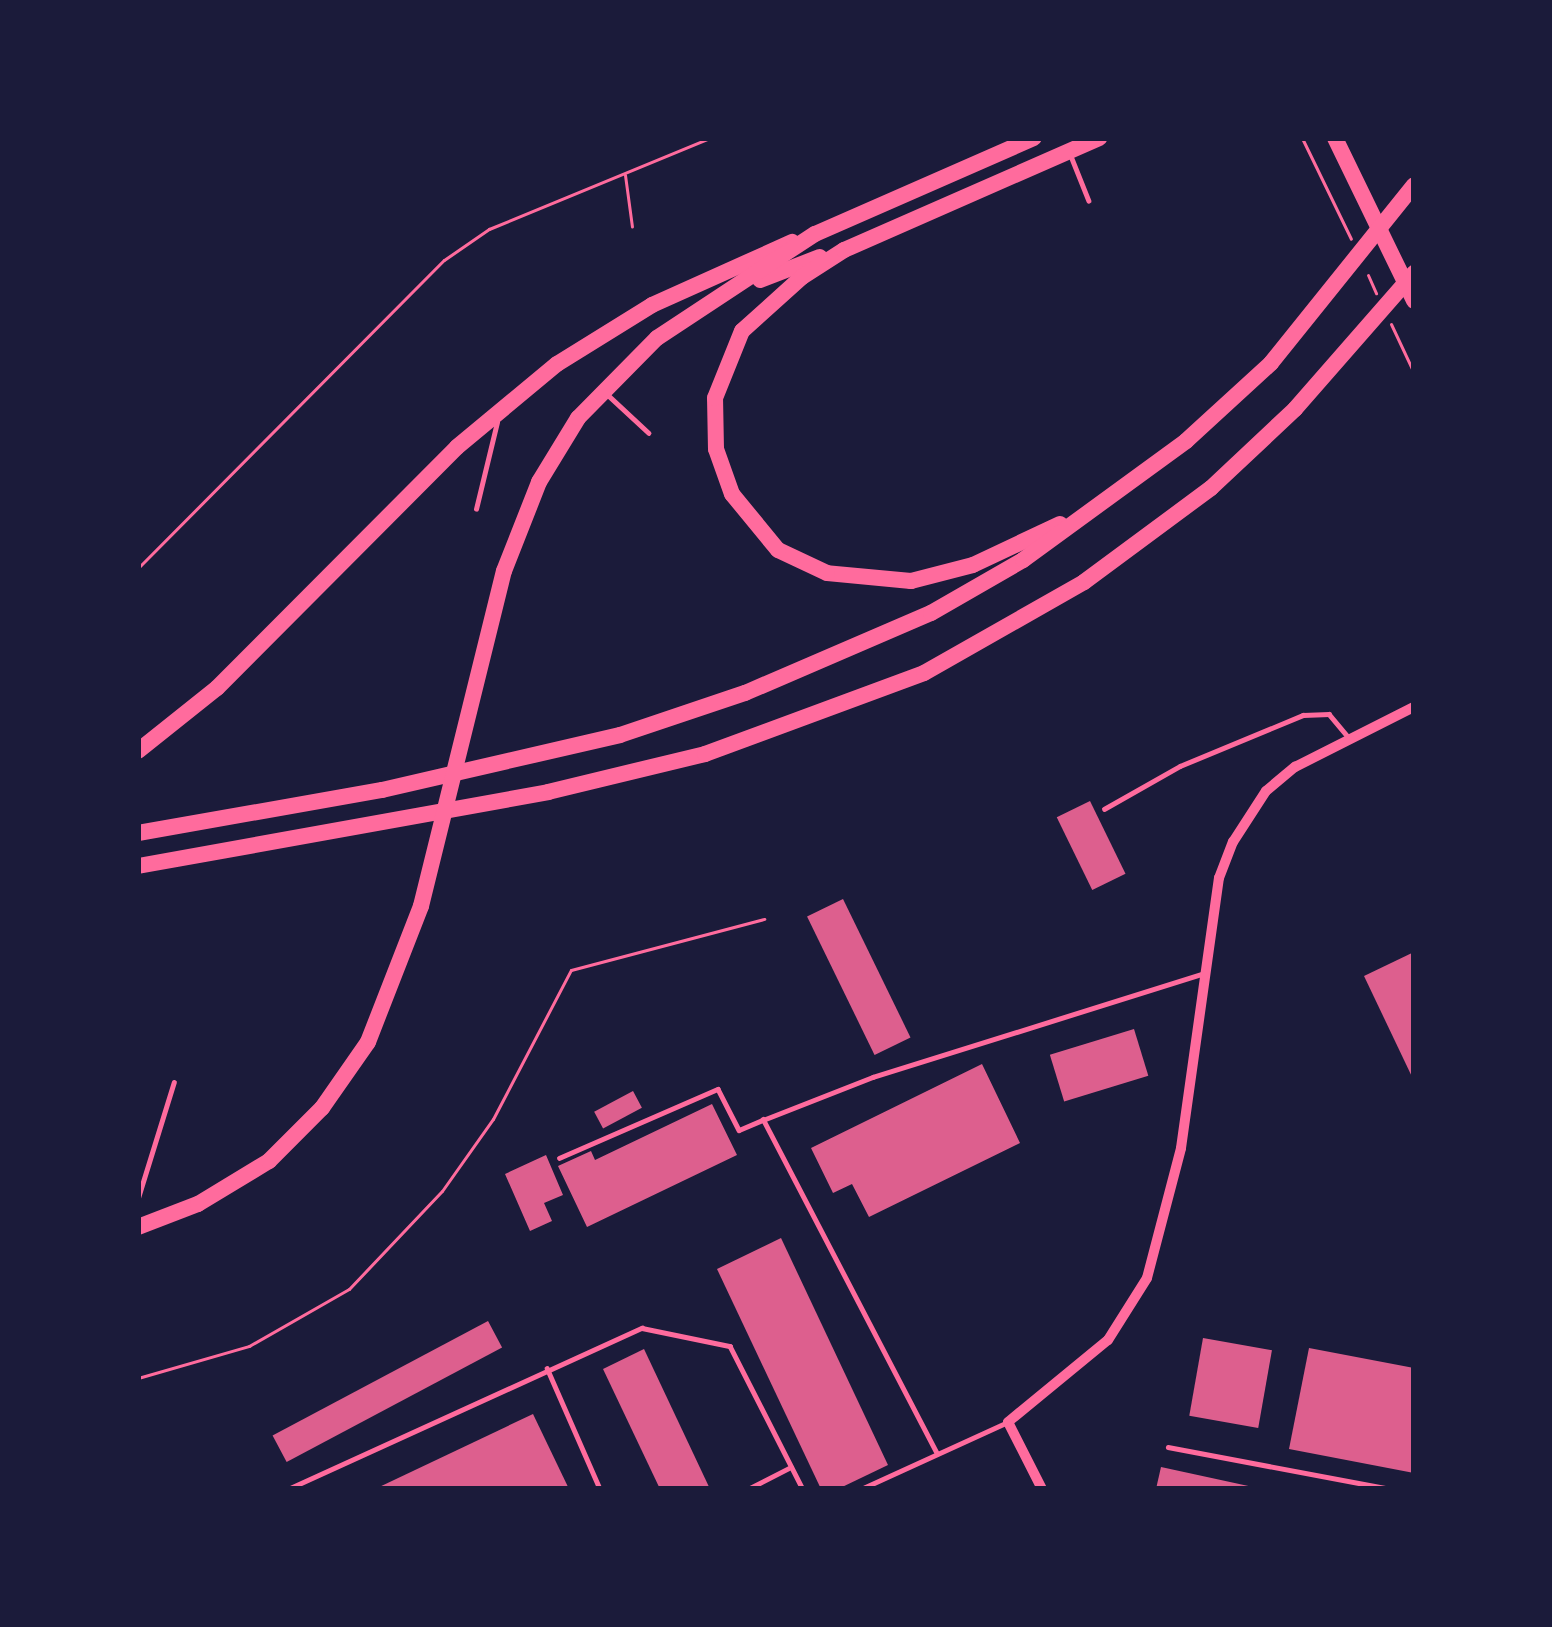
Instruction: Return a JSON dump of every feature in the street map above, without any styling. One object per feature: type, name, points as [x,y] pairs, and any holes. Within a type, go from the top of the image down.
[{"type":"main road","points":[[138,751],[268,640],[500,409],[652,304],[1034,138]]},
{"type":"main road","points":[[716,300],[844,250],[1099,138]]},
{"type":"main road","points":[[1335,138],[1414,301]]},
{"type":"main road","points":[[138,833],[487,768],[706,707],[931,613],[1115,498],[1270,363],[1414,184]]},
{"type":"main road","points":[[138,1227],[241,1180],[322,1108],[387,1006],[421,906],[520,524],[556,450],[603,390],[657,338],[815,234]]},
{"type":"main road","points":[[844,250],[757,314],[721,370],[713,420],[722,470],[747,518],[778,550],[854,580],[910,581],[973,565],[1115,498]]},
{"type":"main road","points":[[138,866],[665,764],[788,729],[924,673],[1084,582],[1211,488],[1295,409],[1414,272]]},
{"type":"street","points":[[1042,1489],[1008,1422],[1108,1340],[1147,1278],[1181,1148],[1220,878],[1246,817],[1295,767],[1414,707]]},
{"type":"lane","points":[[1069,151],[1089,201]]},
{"type":"lane","points":[[603,390],[649,433]]},
{"type":"lane","points":[[476,509],[500,409]]},
{"type":"lane","points":[[1104,809],[1180,766],[1303,715],[1329,714],[1350,739]]},
{"type":"lane","points":[[560,1158],[718,1089],[739,1130],[873,1077],[1208,972]]},
{"type":"lane","points":[[138,1198],[174,1082]]},
{"type":"lane","points":[[764,1120],[937,1454]]},
{"type":"lane","points":[[288,1489],[628,1330],[720,1338],[803,1489]]},
{"type":"lane","points":[[547,1368],[600,1489]]},
{"type":"lane","points":[[861,1489],[1008,1422]]},
{"type":"lane","points":[[1168,1447],[1390,1489]]},
{"type":"lane","points":[[748,1489],[791,1467]]},
{"type":"path","points":[[138,568],[444,260],[489,229],[710,138]]},
{"type":"path","points":[[1302,138],[1358,253]]},
{"type":"path","points":[[626,173],[632,227]]},
{"type":"path","points":[[1367,273],[1414,373]]},
{"type":"path","points":[[138,1378],[249,1346],[349,1289],[442,1191],[493,1119],[571,970],[764,919]]},
{"type":"building","points":[[1090,801],[1126,874],[1092,890],[1057,817]]},
{"type":"building","points":[[843,899],[911,1037],[875,1055],[807,917]]},
{"type":"building","points":[[1414,952],[1414,1081],[1364,976]]},
{"type":"building","points":[[1134,1029],[1148,1076],[1064,1102],[1050,1055]]},
{"type":"building","points":[[982,1064],[1020,1143],[869,1217],[852,1184],[833,1193],[811,1148]]},
{"type":"building","points":[[633,1091],[642,1108],[603,1128],[594,1112]]},
{"type":"building","points":[[712,1104],[737,1155],[587,1227],[558,1166],[591,1151],[595,1160]]},
{"type":"building","points":[[546,1155],[563,1195],[544,1203],[552,1221],[530,1231],[505,1174]]},
{"type":"building","points":[[781,1238],[888,1465],[838,1489],[821,1489],[717,1269]]},
{"type":"building","points":[[488,1321],[502,1347],[287,1462],[273,1436]]},
{"type":"building","points":[[1203,1338],[1272,1350],[1258,1428],[1189,1416]]},
{"type":"building","points":[[1309,1348],[1414,1368],[1414,1473],[1289,1449]]},
{"type":"building","points":[[644,1349],[710,1489],[660,1489],[603,1369]]},
{"type":"building","points":[[533,1414],[569,1489],[375,1489]]},
{"type":"building","points":[[1161,1467],[1253,1487],[1253,1489],[1156,1489]]}]
